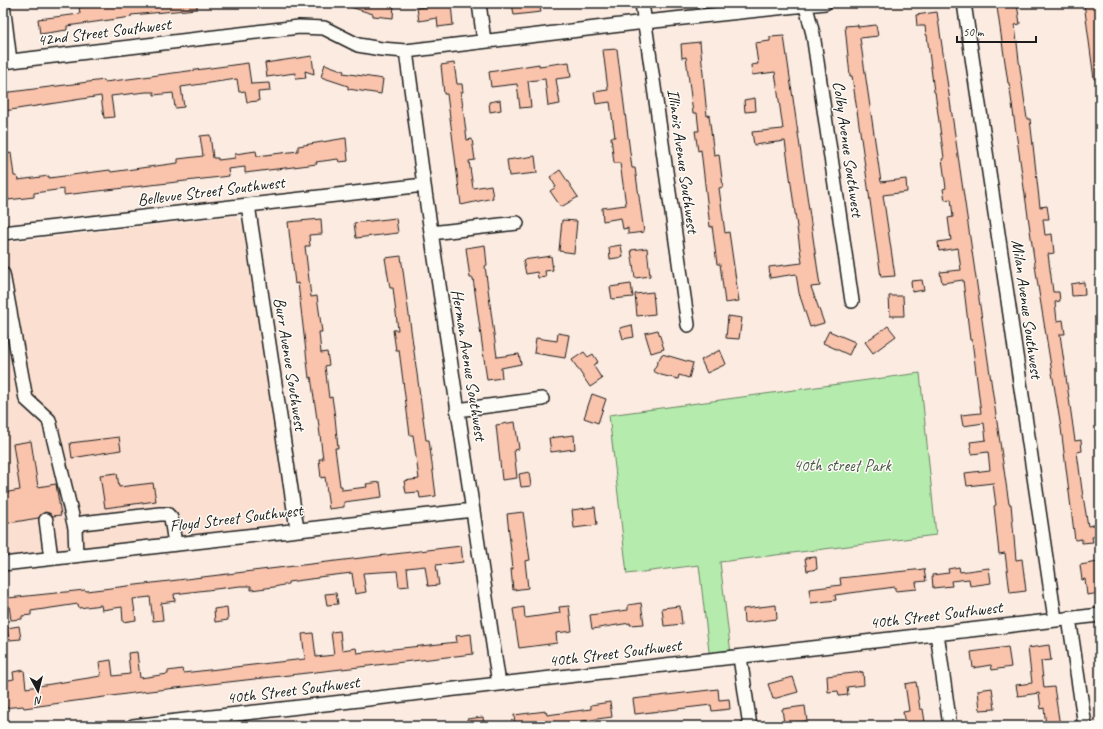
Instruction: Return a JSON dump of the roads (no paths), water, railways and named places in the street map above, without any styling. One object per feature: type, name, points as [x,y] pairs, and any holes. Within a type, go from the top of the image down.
[{"type":"street","points":[[479,3],[484,41]]},
{"type":"street","name":"Illinois Avenue Southwest","points":[[642,3],[688,324]]},
{"type":"street","name":"42nd Street Southwest","points":[[7,62],[299,27],[324,28],[358,45],[406,51],[645,22],[825,3]]},
{"type":"street","name":"Milan Avenue Southwest","points":[[964,3],[1055,619]]},
{"type":"street","points":[[3,4],[7,62]]},
{"type":"street","name":"Colby Avenue Southwest","points":[[805,4],[813,34],[852,301]]},
{"type":"street","name":"Herman Avenue Southwest","points":[[406,51],[457,410],[499,684]]},
{"type":"street","name":"Bellevue Street Southwest","points":[[3,233],[424,184]]},
{"type":"street","name":"Burr Avenue Southwest","points":[[248,205],[297,529]]},
{"type":"street","points":[[431,233],[517,223]]},
{"type":"street","points":[[3,274],[26,399],[49,420],[75,528],[76,555]]},
{"type":"street","points":[[457,410],[542,399]]},
{"type":"street","name":"Floyd Street Southwest","points":[[3,564],[297,529],[473,510]]},
{"type":"street","points":[[75,528],[82,523],[167,514],[171,518],[175,544]]},
{"type":"street","points":[[46,520],[51,558]]},
{"type":"street","name":"40th Street Southwest","points":[[133,726],[1100,615]]},
{"type":"street","points":[[1069,618],[1085,726]]},
{"type":"street","points":[[937,633],[950,726]]},
{"type":"street","points":[[740,657],[750,726]]},
{"type":"park label","name":"40th street Park","points":[[842,465]]}]
